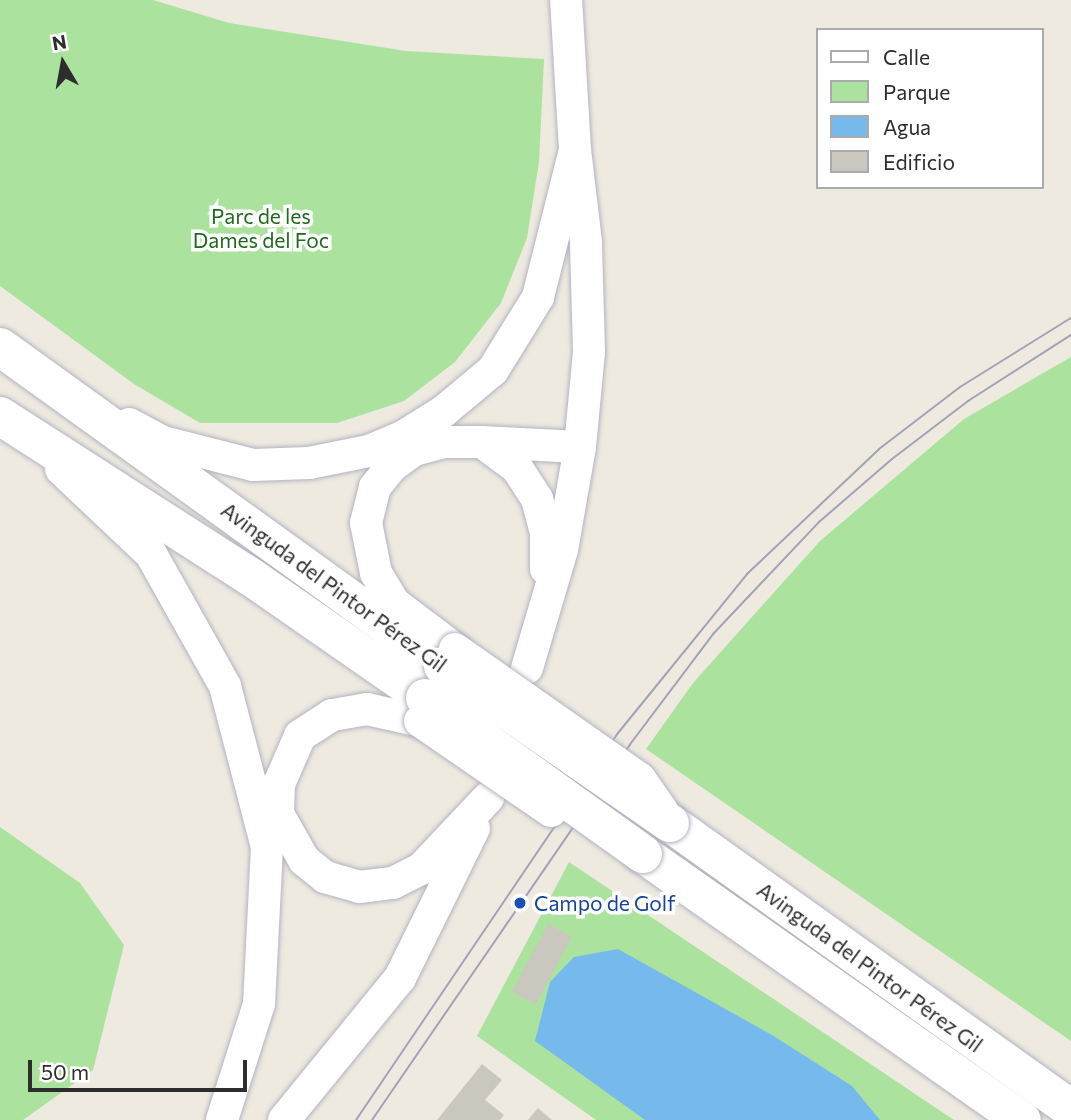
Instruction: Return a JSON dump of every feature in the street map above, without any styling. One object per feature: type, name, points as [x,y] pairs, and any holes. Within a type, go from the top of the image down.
[{"type":"main road","name":"Avinguda del Pintor Pérez Gil","points":[[0,347],[436,683],[643,854],[1023,1120]]},
{"type":"main road","name":"Avinguda del Pintor Pérez Gil","points":[[8,421],[250,577],[436,683],[670,823],[1071,1109]]},
{"type":"street","points":[[527,668],[546,595],[562,550],[580,447],[589,352],[586,242],[575,150],[566,0]]},
{"type":"street","points":[[37,373],[163,442],[253,465],[309,463],[369,451],[444,411],[493,370],[538,297],[575,150]]},
{"type":"street","points":[[8,421],[151,554],[225,686],[267,847],[259,1004],[222,1120]]},
{"type":"street","name":"Avinguda del Pintor Pérez Gil","points":[[436,683],[376,573],[366,523],[375,487],[414,450],[443,442],[482,442]]},
{"type":"street","points":[[482,442],[580,447]]},
{"type":"street","points":[[482,442],[517,468],[537,499],[547,532],[546,595]]},
{"type":"street","points":[[284,1120],[307,1097],[400,978],[488,798],[421,869],[393,883],[359,887],[325,877],[304,860],[278,814],[278,784],[300,736],[331,715],[367,709],[436,683]]},
{"type":"green space","name":"Parc de les Dames del Foc","points":[[0,0],[153,0],[229,23],[406,51],[544,59],[539,162],[527,238],[501,303],[455,362],[404,401],[337,423],[200,423],[134,384],[0,286]]},
{"type":"green space","points":[[1071,357],[1071,1041],[646,749],[693,683],[820,541],[964,419]]},
{"type":"green space","points":[[0,827],[80,883],[124,945],[93,1070],[23,1120],[0,1120]]},
{"type":"green space","points":[[569,862],[954,1120],[596,1120],[477,1036]]},
{"type":"water","points":[[618,949],[772,1035],[852,1086],[880,1120],[645,1120],[535,1041],[550,982],[574,957]]},
{"type":"building","points":[[548,924],[572,937],[536,1005],[512,992]]},
{"type":"building","points":[[482,1064],[502,1080],[485,1100],[504,1115],[500,1120],[437,1120]]},
{"type":"building","points":[[538,1108],[552,1120],[528,1120]]},
{"type":"tram line","points":[[356,1120],[618,733],[747,574],[879,449],[960,387],[1071,318]]},
{"type":"tram line","points":[[372,1120],[631,743],[714,633],[819,522],[892,459],[968,401],[1071,335]]},
{"type":"place","name":"Campo de Golf","points":[[520,903]]}]
